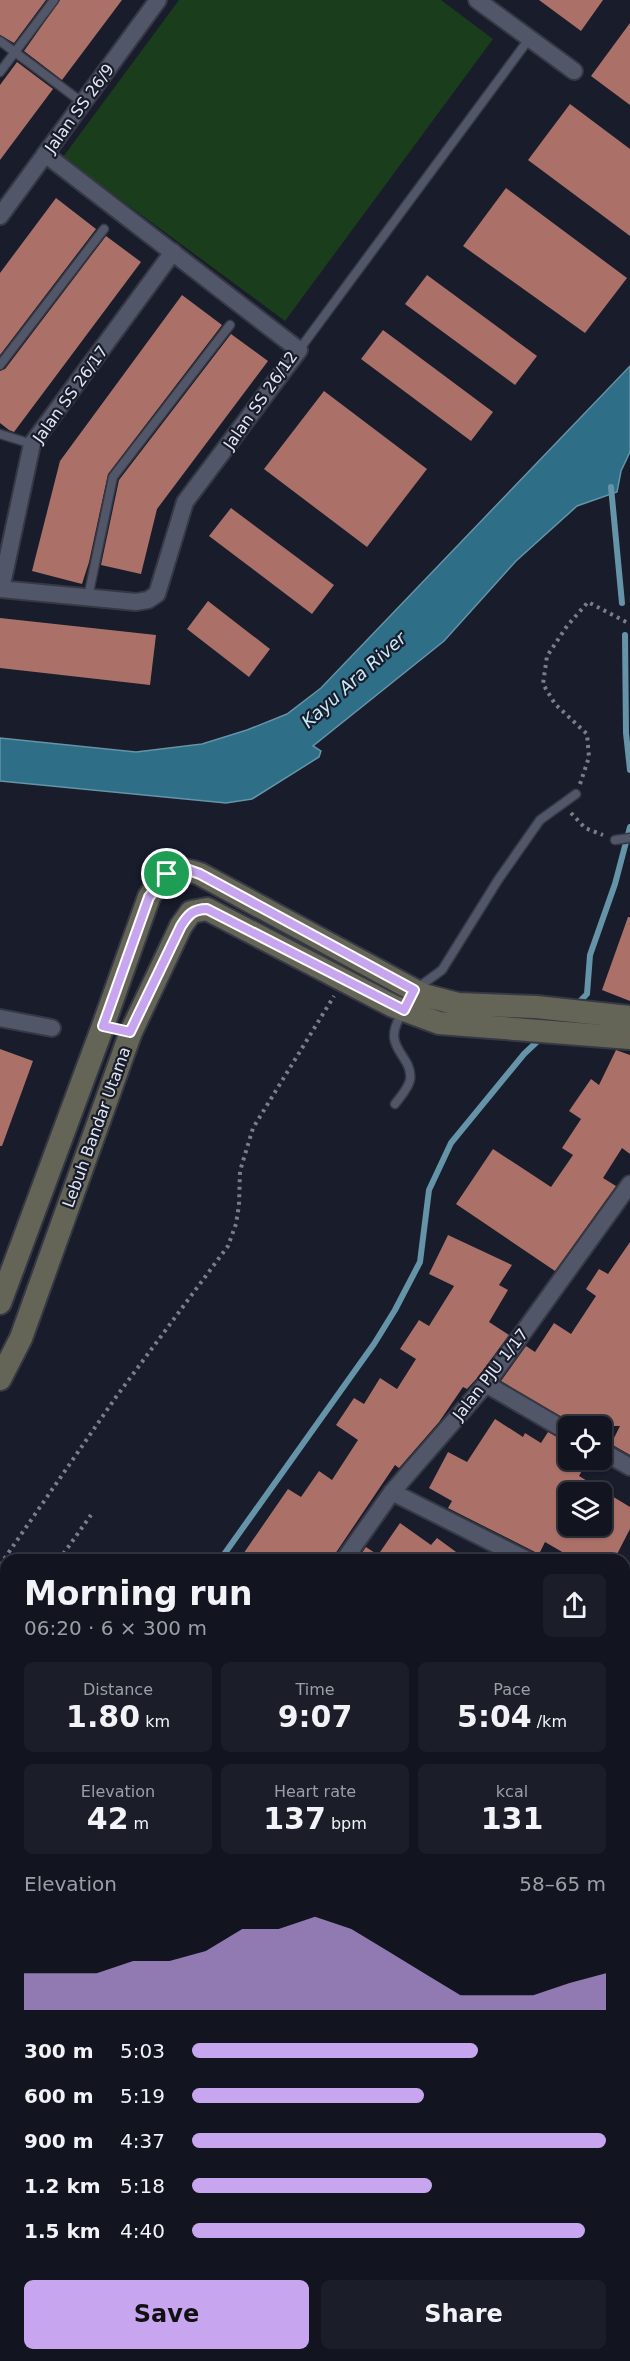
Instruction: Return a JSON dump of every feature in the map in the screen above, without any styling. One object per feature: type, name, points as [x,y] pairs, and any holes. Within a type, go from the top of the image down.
[{"type":"main road","name":"Lebuh Bandar Utama","points":[[0,1303],[149,897],[158,882],[175,870],[186,869],[200,874],[357,959],[439,1023],[564,1034],[628,1027]]},
{"type":"main road","name":"Lebuh Bandar Utama","points":[[0,1379],[21,1338],[130,1032],[181,926],[192,912],[207,909],[344,980],[409,1000],[423,995],[458,1004],[582,1011],[628,1027]]},
{"type":"main road","points":[[344,980],[357,959]]},
{"type":"street","name":"Jalan SS 26/9","points":[[0,216],[158,0]]},
{"type":"street","points":[[477,0],[574,71]]},
{"type":"street","name":"Jalan SS 26/12","points":[[1,589],[136,602],[148,600],[157,594],[185,502],[299,350],[45,154]]},
{"type":"street","name":"Jalan SS 26/17","points":[[1,589],[32,444],[173,252]]},
{"type":"street","points":[[0,1018],[52,1028]]},
{"type":"street","points":[[103,1026],[130,1032]]},
{"type":"street","name":"Jalan PJU 1/17","points":[[348,1554],[392,1492],[486,1384],[630,1184]]},
{"type":"street","points":[[486,1384],[558,1426]]},
{"type":"street","points":[[612,1457],[630,1467]]},
{"type":"street","points":[[392,1492],[515,1554]]},
{"type":"lane","points":[[0,72],[54,0]]},
{"type":"lane","points":[[299,350],[529,39]]},
{"type":"lane","points":[[0,41],[83,103]]},
{"type":"lane","points":[[0,365],[104,229]]},
{"type":"lane","points":[[88,597],[113,477],[230,325]]},
{"type":"lane","points":[[0,434],[32,444]]},
{"type":"lane","points":[[394,1104],[410,1082],[410,1072],[399,1053],[393,1032],[396,1021],[409,1000],[442,970],[498,880],[540,820],[576,794]]},
{"type":"lane","points":[[615,840],[630,838]]},
{"type":"path","points":[[615,840],[585,828],[568,810],[589,757],[587,734],[555,704],[543,684],[547,656],[567,626],[588,602],[630,624]]},
{"type":"path","points":[[8,1554],[116,1397],[228,1246],[236,1224],[240,1172],[254,1128],[344,980]]},
{"type":"path","points":[[63,1554],[91,1515]]},
{"type":"green space","points":[[179,0],[441,0],[493,39],[285,321],[63,157]]},
{"type":"water","name":"Kayu Ara River","points":[[630,366],[630,452],[621,471],[617,492],[577,506],[516,561],[444,641],[313,746],[321,751],[319,757],[252,799],[226,803],[0,781],[0,738],[136,752],[202,744],[287,714],[321,688]]},
{"type":"building","points":[[0,0],[46,0],[14,43],[0,35]]},
{"type":"building","points":[[60,0],[122,0],[62,80],[24,51]]},
{"type":"building","points":[[539,0],[603,0],[581,31]]},
{"type":"building","points":[[630,23],[630,105],[591,76]]},
{"type":"building","points":[[17,62],[53,89],[0,160],[0,85]]},
{"type":"building","points":[[570,104],[630,149],[630,236],[528,160]]},
{"type":"building","points":[[506,188],[627,278],[585,333],[463,246]]},
{"type":"building","points":[[56,198],[96,229],[0,355],[0,273]]},
{"type":"building","points":[[106,236],[141,262],[14,432],[9,430],[0,423],[0,371],[5,369]]},
{"type":"building","points":[[427,275],[537,356],[515,385],[405,304]]},
{"type":"building","points":[[182,295],[222,325],[108,474],[82,584],[32,571],[60,461]]},
{"type":"building","points":[[383,330],[493,412],[471,441],[361,359]]},
{"type":"building","points":[[231,334],[268,361],[157,509],[141,574],[101,565],[119,480]]},
{"type":"building","points":[[324,391],[427,469],[367,547],[264,469]]},
{"type":"building","points":[[231,508],[334,585],[312,614],[209,536]]},
{"type":"building","points":[[208,601],[270,649],[249,677],[187,629]]},
{"type":"building","points":[[0,618],[156,635],[150,685],[0,668]]},
{"type":"building","points":[[628,917],[630,917],[630,1001],[602,990]]},
{"type":"building","points":[[0,1049],[33,1061],[2,1146],[0,1146]]},
{"type":"building","points":[[616,1050],[630,1055],[630,1154],[622,1148],[603,1178],[616,1186],[555,1271],[456,1204],[493,1149],[551,1187],[573,1155],[562,1148],[581,1119],[569,1111],[591,1079],[599,1085]]},
{"type":"building","points":[[448,1235],[512,1265],[499,1285],[508,1290],[489,1322],[509,1335],[478,1377],[467,1389],[463,1387],[439,1422],[399,1468],[395,1465],[335,1554],[243,1554],[288,1489],[301,1497],[319,1471],[332,1480],[358,1440],[336,1425],[354,1398],[364,1404],[380,1378],[397,1389],[416,1359],[400,1349],[419,1320],[429,1326],[454,1286],[429,1274]]},
{"type":"building","points":[[630,1242],[630,1455],[612,1445],[620,1426],[612,1426],[612,1416],[560,1416],[501,1381],[526,1346],[535,1352],[554,1323],[571,1334],[596,1296],[586,1289],[599,1269],[608,1274]]},
{"type":"building","points":[[495,1419],[523,1437],[525,1433],[541,1443],[548,1432],[558,1437],[558,1470],[582,1470],[579,1476],[589,1482],[558,1482],[558,1536],[612,1536],[612,1496],[630,1507],[630,1529],[617,1554],[566,1554],[545,1542],[539,1554],[448,1508],[452,1501],[429,1488],[448,1452],[467,1462]]},
{"type":"building","points":[[400,1523],[431,1545],[437,1538],[459,1554],[379,1554]]},
{"type":"building","points":[[366,1547],[376,1554],[361,1554]]},
{"type":"waterway","points":[[611,487],[622,603]]},
{"type":"waterway","points":[[625,635],[626,733],[630,770]]},
{"type":"waterway","points":[[576,1005],[587,994],[590,955],[615,884],[630,827]]},
{"type":"waterway","points":[[224,1554],[374,1344],[395,1310],[420,1262],[429,1190],[451,1143],[524,1054],[542,1037]]},
{"type":"route","points":[[186,869],[200,874],[414,990],[404,1010],[207,909],[199,909],[192,912],[181,926],[130,1032],[103,1026],[149,897],[158,882],[167,874],[175,870],[186,869]]}]
